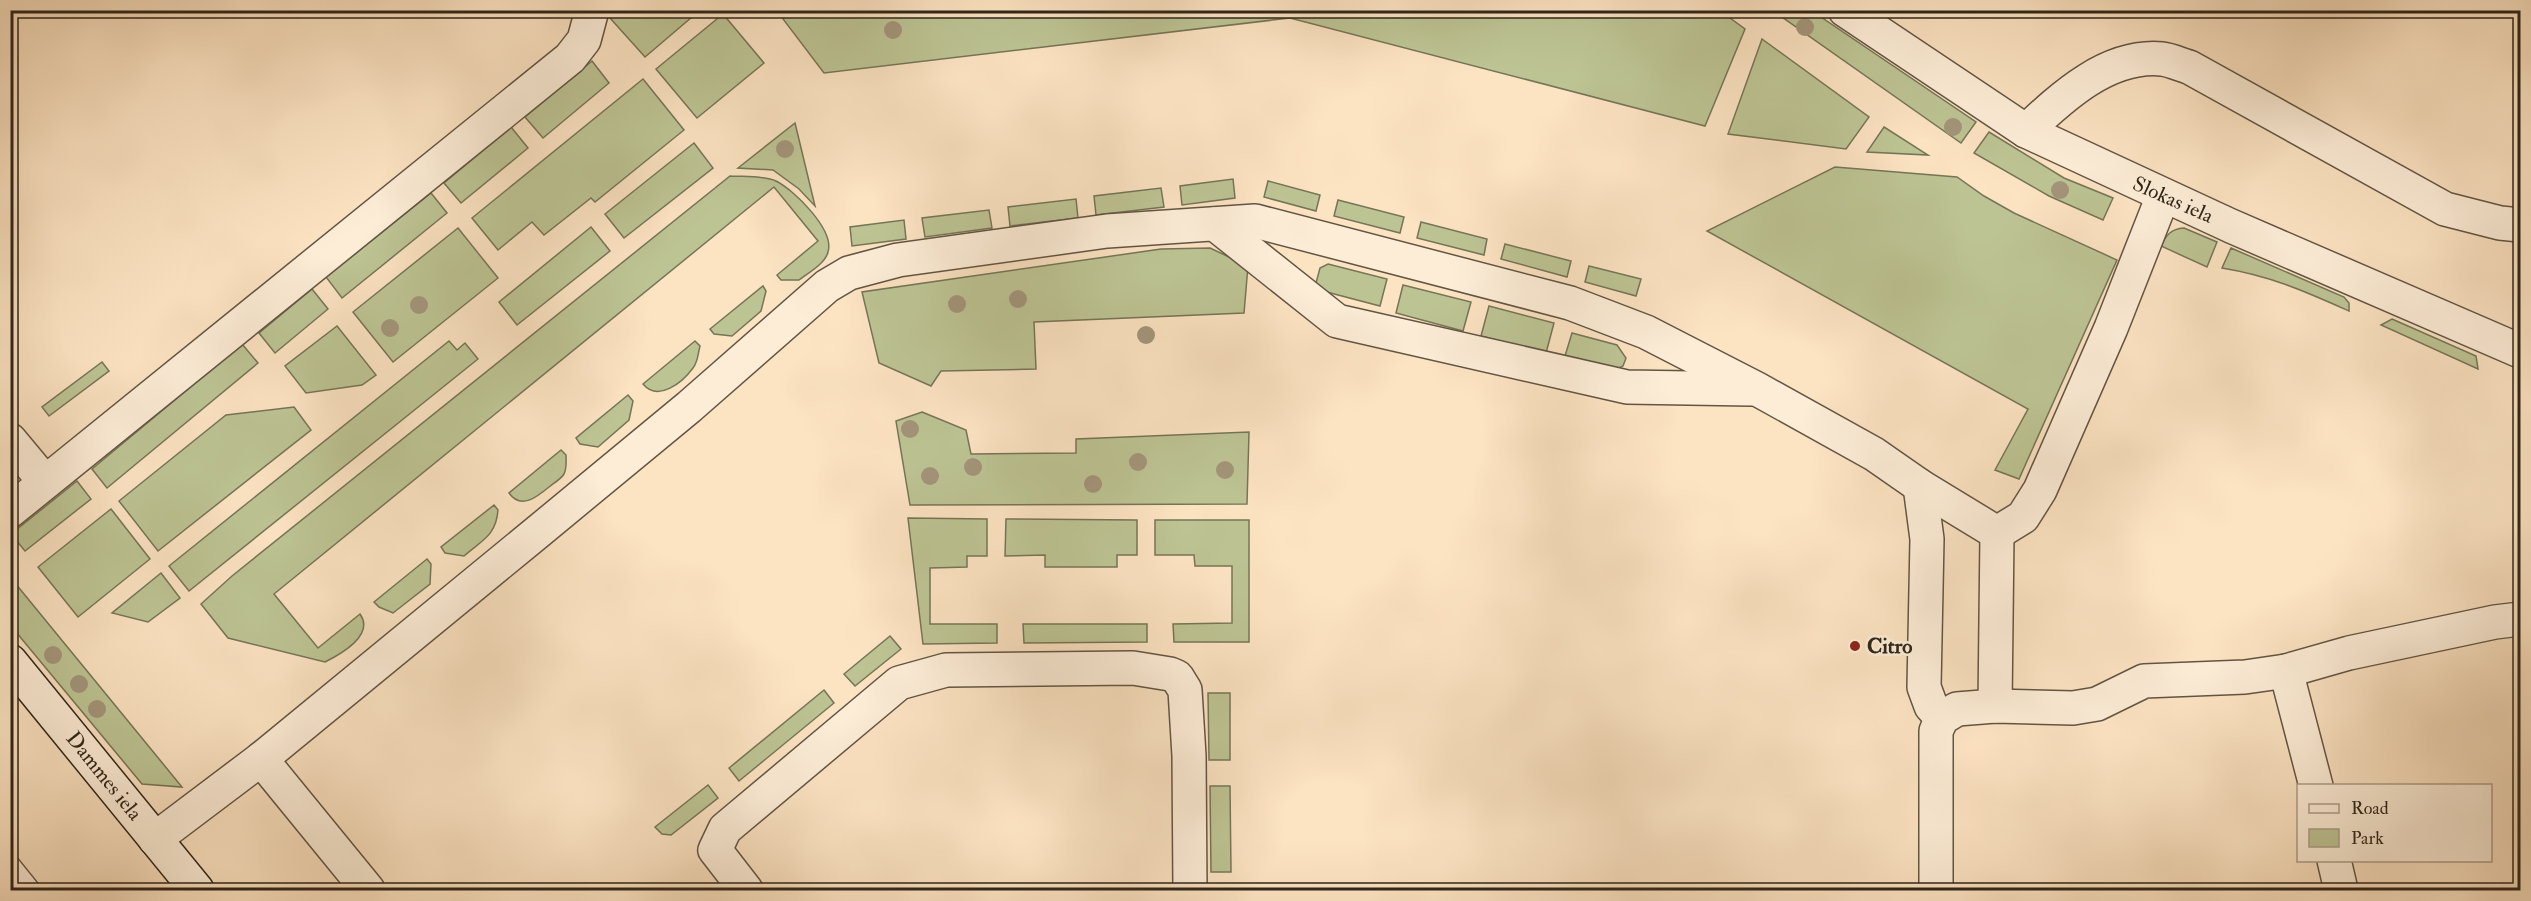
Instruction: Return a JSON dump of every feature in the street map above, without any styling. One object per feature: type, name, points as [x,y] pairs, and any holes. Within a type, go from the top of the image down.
[{"type":"street","points":[[10,512],[570,58],[584,40],[592,10]]},
{"type":"street","name":"Slokas iela","points":[[1845,10],[2026,131],[2163,196],[2520,351]]},
{"type":"street","points":[[2026,131],[2066,94],[2090,78],[2113,68],[2140,61],[2162,59],[2189,67],[2445,209],[2500,223],[2520,225]]},
{"type":"street","points":[[1997,533],[2023,517],[2040,490],[2111,328],[2163,196]]},
{"type":"street","points":[[156,839],[261,759],[689,407],[827,286],[849,273],[898,260],[1107,231],[1255,221],[1570,303],[1646,332],[1757,389],[1874,454],[1920,486],[1997,533]]},
{"type":"street","points":[[1215,224],[1337,321],[1627,387],[1757,389]]},
{"type":"street","points":[[10,441],[45,482]]},
{"type":"street","points":[[1920,486],[1927,539],[1924,687],[1931,706],[1942,718]]},
{"type":"street","points":[[1995,706],[1997,533]]},
{"type":"street","points":[[1936,891],[1934,756],[1936,731],[1942,718],[1957,710],[1995,706],[2073,708],[2097,704],[2144,681],[2245,677],[2286,671],[2349,653],[2495,622],[2520,619]]},
{"type":"street","points":[[746,891],[715,850],[725,829],[899,683],[946,670],[1133,668],[1170,674],[1177,677],[1185,690],[1189,756],[1190,891]]},
{"type":"street","points":[[2286,671],[2315,784]]},
{"type":"street","name":"Dammes iela","points":[[14,673],[156,839],[197,891]]},
{"type":"street","points":[[261,759],[368,891]]},
{"type":"street","points":[[2334,862],[2342,891]]},
{"type":"lane","points":[[10,864],[31,891]]},
{"type":"green space","points":[[611,10],[699,11],[645,57],[610,18]]},
{"type":"green space","points":[[1719,10],[1745,29],[1705,126],[1290,18],[824,73],[783,19],[786,11]]},
{"type":"green space","points":[[1787,11],[1812,11],[1976,122],[1961,143],[1782,17]]},
{"type":"green space","points":[[723,14],[764,63],[697,118],[656,69]]},
{"type":"green space","points":[[1762,39],[1869,117],[1846,149],[1728,134]]},
{"type":"green space","points":[[592,61],[609,83],[543,138],[525,117]]},
{"type":"green space","points":[[643,79],[684,130],[595,202],[591,198],[544,235],[532,222],[498,250],[472,218]]},
{"type":"green space","points":[[795,123],[815,206],[799,189],[773,170],[738,168]]},
{"type":"green space","points":[[511,127],[528,148],[461,203],[444,183]]},
{"type":"green space","points":[[1884,127],[1928,155],[1867,152]]},
{"type":"green space","points":[[1989,132],[2064,178],[2113,198],[2103,220],[2049,196],[1974,153]]},
{"type":"green space","points":[[694,143],[713,168],[624,238],[605,214]]},
{"type":"green space","points":[[1835,167],[1957,177],[2014,213],[2117,260],[2019,479],[1995,470],[2028,409],[1707,231]]},
{"type":"green space","points":[[730,176],[771,179],[793,193],[819,222],[829,243],[828,252],[820,264],[799,280],[781,280],[777,275],[818,241],[774,187],[274,594],[318,648],[360,614],[363,629],[360,636],[347,649],[325,662],[228,638],[201,604],[232,576]]},
{"type":"green space","points":[[1233,179],[1235,198],[1182,205],[1180,186]]},
{"type":"green space","points":[[1268,181],[1320,195],[1316,211],[1264,197]]},
{"type":"green space","points":[[1161,188],[1164,207],[1096,215],[1094,196]]},
{"type":"green space","points":[[431,193],[447,213],[342,298],[326,277]]},
{"type":"green space","points":[[1076,199],[1078,218],[1010,226],[1008,207]]},
{"type":"green space","points":[[1338,200],[1404,217],[1400,233],[1334,216]]},
{"type":"green space","points":[[989,210],[992,228],[925,237],[922,218]]},
{"type":"green space","points":[[904,220],[906,239],[852,246],[850,227]]},
{"type":"green space","points":[[1421,222],[1487,239],[1484,255],[1417,238]]},
{"type":"green space","points":[[591,227],[610,251],[517,325],[499,302]]},
{"type":"green space","points":[[458,228],[498,278],[393,362],[353,312]]},
{"type":"green space","points":[[2184,228],[2217,242],[2207,267],[2161,246],[2170,233]]},
{"type":"green space","points":[[1505,244],[1571,261],[1567,277],[1501,259]]},
{"type":"green space","points":[[1210,248],[1248,266],[1244,313],[1034,322],[1036,369],[941,371],[931,386],[879,363],[862,292],[1161,249]]},
{"type":"green space","points":[[2231,248],[2344,297],[2349,303],[2349,311],[2272,280],[2222,268]]},
{"type":"green space","points":[[1328,264],[1387,279],[1380,306],[1323,291],[1316,283],[1320,268]]},
{"type":"green space","points":[[1589,266],[1641,279],[1636,296],[1585,282]]},
{"type":"green space","points":[[1403,285],[1471,302],[1463,331],[1396,313]]},
{"type":"green space","points":[[763,286],[766,291],[761,311],[732,336],[714,334],[710,329]]},
{"type":"green space","points":[[312,289],[328,309],[275,353],[259,333]]},
{"type":"green space","points":[[1489,306],[1554,323],[1546,353],[1481,336]]},
{"type":"green space","points":[[2392,319],[2476,356],[2478,369],[2381,325]]},
{"type":"green space","points":[[337,326],[376,375],[362,385],[306,393],[285,366]]},
{"type":"green space","points":[[1572,333],[1617,345],[1626,358],[1623,366],[1615,370],[1565,356]]},
{"type":"green space","points":[[449,341],[457,350],[465,343],[478,359],[189,591],[169,566]]},
{"type":"green space","points":[[695,341],[700,346],[697,360],[683,379],[663,391],[649,389],[643,384]]},
{"type":"green space","points":[[242,344],[258,363],[107,488],[92,469]]},
{"type":"green space","points":[[102,362],[109,371],[49,416],[42,407]]},
{"type":"green space","points":[[628,395],[633,401],[629,420],[598,447],[580,444],[576,438]]},
{"type":"green space","points":[[294,407],[311,430],[158,551],[119,501],[226,415]]},
{"type":"green space","points":[[922,412],[966,430],[971,454],[1076,453],[1076,439],[1249,432],[1247,504],[910,505],[896,421]]},
{"type":"green space","points":[[561,450],[566,455],[566,469],[559,479],[529,500],[519,501],[509,493]]},
{"type":"green space","points":[[77,481],[91,499],[25,551],[11,534]]},
{"type":"green space","points":[[494,505],[498,510],[497,519],[487,537],[464,556],[445,553],[441,547]]},
{"type":"green space","points":[[111,509],[150,559],[78,617],[38,567]]},
{"type":"green space","points":[[908,518],[987,519],[987,556],[967,556],[967,567],[930,568],[930,624],[997,624],[997,643],[923,644]]},
{"type":"green space","points":[[1006,519],[1137,520],[1137,555],[1117,555],[1117,567],[1045,567],[1045,555],[1005,556]]},
{"type":"green space","points":[[1155,520],[1249,520],[1249,642],[1174,642],[1173,624],[1232,623],[1232,566],[1195,566],[1194,555],[1155,555]]},
{"type":"green space","points":[[427,559],[431,564],[430,584],[393,613],[379,607],[374,602]]},
{"type":"green space","points":[[161,573],[180,598],[148,622],[112,613]]},
{"type":"green space","points":[[15,583],[182,787],[142,784],[11,626],[11,587]]},
{"type":"green space","points":[[1023,624],[1147,624],[1147,642],[1024,643]]},
{"type":"green space","points":[[890,636],[901,649],[855,686],[844,674]]},
{"type":"green space","points":[[824,690],[834,703],[739,781],[729,768]]},
{"type":"green space","points":[[1208,693],[1230,693],[1230,760],[1209,760]]},
{"type":"green space","points":[[708,785],[718,798],[671,835],[662,834],[655,827]]},
{"type":"green space","points":[[1210,786],[1230,786],[1231,872],[1211,872]]},
{"type":"place","name":"Citro","points":[[1855,646]]}]
